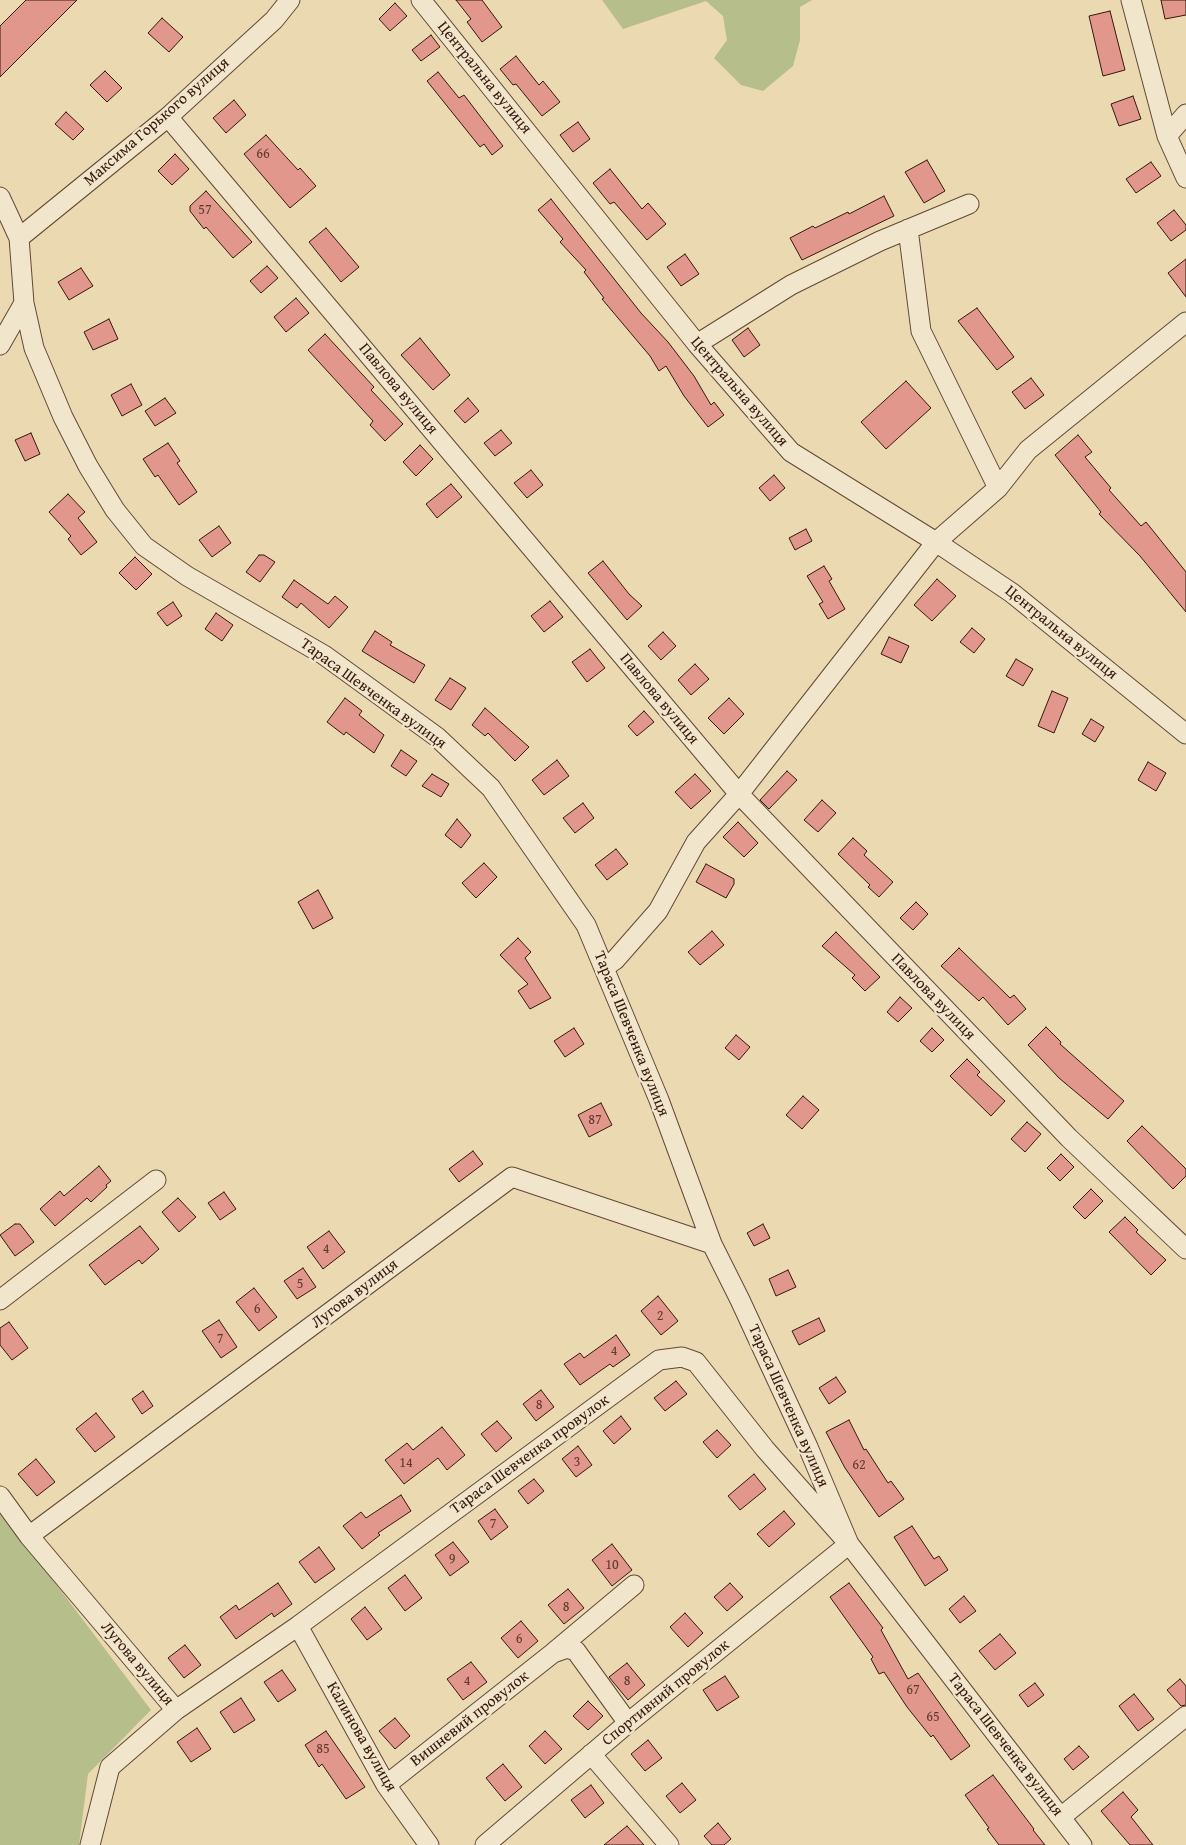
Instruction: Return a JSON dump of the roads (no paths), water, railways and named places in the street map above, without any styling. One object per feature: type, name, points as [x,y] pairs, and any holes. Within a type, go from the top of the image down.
[{"type":"street","name":"Максима Горького вулиця","points":[[19,238],[168,117],[274,20],[290,0]]},
{"type":"street","name":"Центральна вулиця","points":[[421,0],[697,344],[791,452],[936,542],[1012,593],[1186,734]]},
{"type":"street","points":[[1131,0],[1167,136],[1186,178]]},
{"type":"street","points":[[1167,136],[1186,114]]},
{"type":"street","name":"Павлова вулиця","points":[[168,117],[738,794],[1069,1138],[1186,1249]]},
{"type":"street","points":[[0,198],[19,238]]},
{"type":"street","points":[[697,344],[791,285],[908,229],[969,204]]},
{"type":"street","points":[[908,229],[921,331],[998,488]]},
{"type":"street","name":"Тараса Шевченка вулиця","points":[[19,238],[24,303],[34,348],[63,417],[88,466],[114,510],[144,546],[187,576],[324,655],[437,737],[491,788],[586,926],[605,967],[659,1100],[712,1244],[792,1413],[849,1544],[1082,1845]]},
{"type":"street","points":[[0,345],[24,303]]},
{"type":"street","points":[[605,967],[615,960],[658,911],[696,842],[738,794],[936,542],[998,488],[1028,450],[1186,322]]},
{"type":"street","name":"Лугова вулиця","points":[[29,1536],[512,1177],[712,1244]]},
{"type":"street","points":[[0,1300],[156,1180]]},
{"type":"street","name":"Тараса Шевченка провулок","points":[[176,1710],[298,1626],[658,1360],[682,1358],[696,1362],[764,1449],[849,1544]]},
{"type":"street","name":"Лугова вулиця","points":[[0,1496],[29,1536],[176,1710],[110,1767],[90,1845]]},
{"type":"street","name":"Спортивний провулок","points":[[486,1845],[628,1723],[849,1544]]},
{"type":"street","name":"Вишневий провулок","points":[[386,1785],[553,1653],[634,1584]]},
{"type":"street","name":"Калинова вулиця","points":[[298,1626],[386,1785],[429,1845]]},
{"type":"street","points":[[553,1653],[567,1648],[576,1651],[628,1723]]},
{"type":"street","points":[[1061,1818],[1186,1716]]},
{"type":"street","points":[[591,1754],[669,1845]]}]
